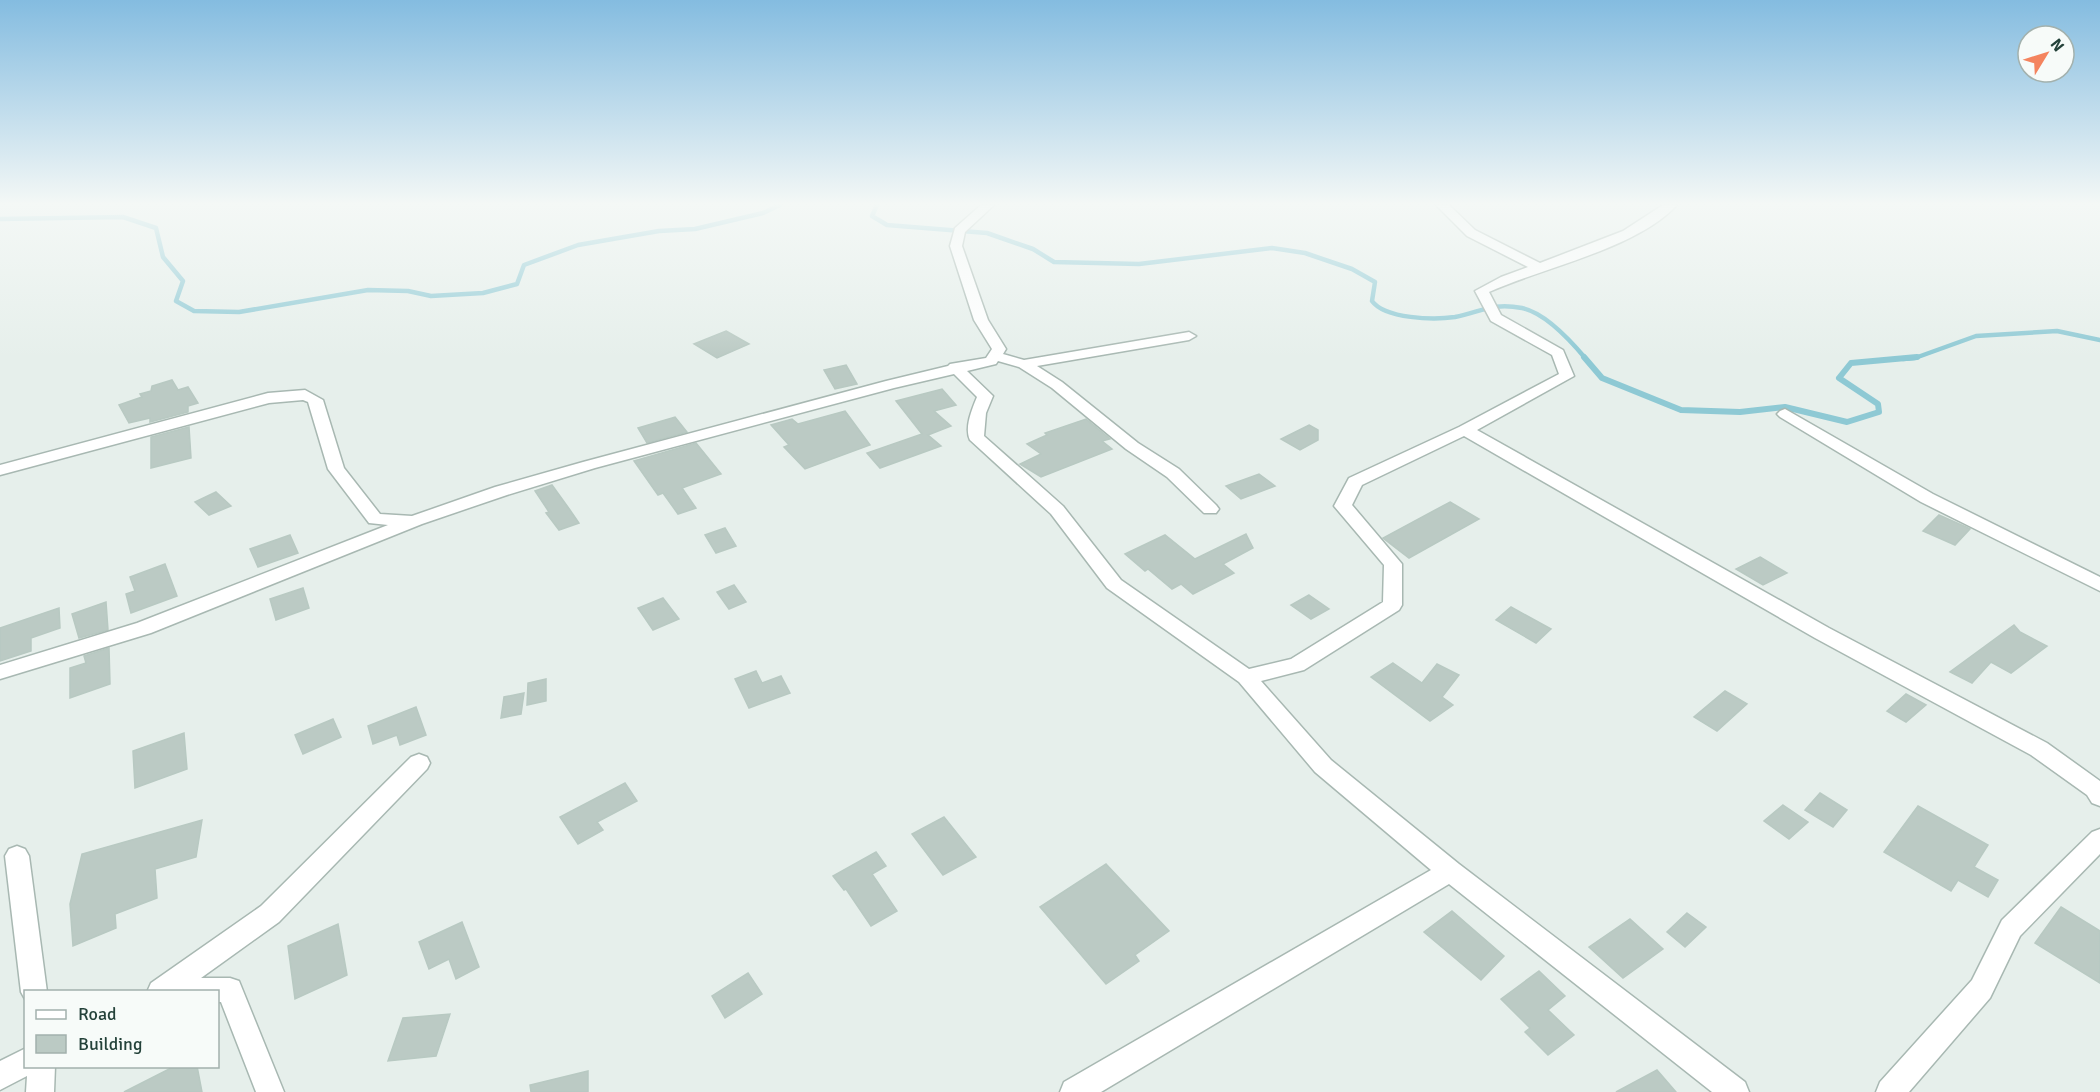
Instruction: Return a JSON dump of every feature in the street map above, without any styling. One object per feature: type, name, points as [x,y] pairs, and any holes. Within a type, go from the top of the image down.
[{"type":"street","points":[[0,672],[144,628],[416,520],[589,465],[955,367],[991,361],[999,349],[981,320],[959,256]]},
{"type":"street","points":[[1517,256],[1541,268]]},
{"type":"street","points":[[1246,677],[1297,665],[1392,604],[1394,564],[1343,506],[1354,482],[1466,430],[1567,376],[1558,353],[1496,318],[1482,291],[1505,279],[1571,256]]},
{"type":"street","points":[[1024,364],[1189,336]]},
{"type":"street","points":[[994,356],[1024,364],[1057,386],[1132,446],[1173,473],[1210,509]]},
{"type":"street","points":[[955,367],[985,396],[978,413],[976,437],[1057,510],[1114,584],[1246,677],[1323,766],[1450,871],[1735,1092]]},
{"type":"street","points":[[0,470],[268,398],[305,395],[315,400],[336,470],[375,519],[416,520]]},
{"type":"street","points":[[1785,414],[1927,498],[2100,585]]},
{"type":"street","points":[[1466,430],[1822,633],[2039,749],[2095,789],[2100,797]]},
{"type":"street","points":[[162,990],[270,914],[419,763]]},
{"type":"street","points":[[1890,1092],[1981,989],[2011,928],[2100,839]]},
{"type":"street","points":[[17,856],[34,990]]},
{"type":"street","points":[[1074,1092],[1450,871]]},
{"type":"street","points":[[219,990],[230,990],[270,1092]]},
{"type":"street","points":[[0,1076],[24,1062]]},
{"type":"street","points":[[40,1092],[41,1068]]},
{"type":"building","points":[[726,331],[749,344],[717,358],[694,344]]},
{"type":"building","points":[[846,365],[857,384],[835,389],[824,370]]},
{"type":"building","points":[[172,380],[178,390],[188,387],[198,403],[188,406],[188,412],[150,422],[150,418],[129,423],[119,405],[142,397],[140,394],[151,391],[152,386]]},
{"type":"building","points":[[942,389],[956,405],[934,411],[951,426],[928,435],[941,446],[880,468],[867,453],[922,434],[896,401]]},
{"type":"building","points":[[845,411],[870,445],[805,469],[784,447],[789,445],[771,425],[792,419],[798,424]]},
{"type":"building","points":[[675,417],[687,432],[647,443],[638,428]]},
{"type":"building","points":[[1086,419],[1110,439],[1102,441],[1112,449],[1041,477],[1020,464],[1041,454],[1027,444],[1047,435],[1045,433]]},
{"type":"building","points":[[1309,425],[1318,430],[1318,440],[1300,450],[1281,439]]},
{"type":"building","points":[[189,427],[191,458],[151,468],[151,437]]},
{"type":"building","points":[[696,443],[721,474],[682,488],[696,508],[678,514],[663,493],[658,495],[634,461]]},
{"type":"building","points":[[1259,474],[1275,486],[1241,499],[1226,486]]},
{"type":"building","points":[[552,485],[579,523],[559,530],[546,513],[549,512],[535,491]]},
{"type":"building","points":[[216,492],[231,506],[209,515],[195,502]]},
{"type":"building","points":[[1450,502],[1479,519],[1409,558],[1383,538]]},
{"type":"building","points":[[1939,515],[1970,529],[1955,545],[1923,531]]},
{"type":"building","points":[[725,528],[736,546],[716,553],[705,535]]},
{"type":"building","points":[[1246,534],[1253,548],[1223,564],[1234,573],[1193,594],[1181,584],[1172,589],[1125,554],[1165,535],[1195,559]]},
{"type":"building","points":[[290,535],[298,553],[258,567],[250,549]]},
{"type":"building","points":[[1760,557],[1787,573],[1763,585],[1736,569]]},
{"type":"building","points":[[165,564],[177,596],[131,613],[126,594],[135,591],[130,577]]},
{"type":"building","points":[[734,585],[746,602],[729,609],[717,592]]},
{"type":"building","points":[[303,588],[309,608],[276,620],[270,599]]},
{"type":"building","points":[[1309,595],[1329,609],[1311,619],[1291,605]]},
{"type":"building","points":[[663,598],[679,619],[653,630],[638,608]]},
{"type":"building","points":[[106,602],[108,630],[79,638],[72,614]]},
{"type":"building","points":[[1511,607],[1551,629],[1536,643],[1496,620]]},
{"type":"building","points":[[59,608],[60,628],[31,638],[31,651],[0,661],[0,628]]},
{"type":"building","points":[[2014,625],[2020,632],[2047,646],[2011,673],[1991,662],[1972,683],[1950,672]]},
{"type":"building","points":[[109,648],[110,684],[70,698],[70,668],[86,663],[84,656]]},
{"type":"building","points":[[1393,663],[1422,683],[1437,664],[1459,675],[1442,697],[1453,705],[1430,721],[1371,677]]},
{"type":"building","points":[[756,671],[762,683],[781,676],[790,693],[749,708],[735,679]]},
{"type":"building","points":[[546,679],[546,701],[527,705],[528,683]]},
{"type":"building","points":[[1725,691],[1747,704],[1717,731],[1694,717]]},
{"type":"building","points":[[524,693],[521,714],[501,718],[504,697]]},
{"type":"building","points":[[1906,694],[1926,705],[1906,722],[1887,711]]},
{"type":"building","points":[[416,707],[426,735],[400,745],[397,735],[373,744],[368,726]]},
{"type":"building","points":[[333,719],[341,737],[303,754],[295,735]]},
{"type":"building","points":[[184,733],[187,769],[135,788],[133,751]]},
{"type":"building","points":[[625,783],[637,801],[597,822],[603,830],[578,844],[560,817]]},
{"type":"building","points":[[1820,793],[1847,810],[1833,827],[1805,810]]},
{"type":"building","points":[[1783,805],[1808,822],[1789,839],[1764,821]]},
{"type":"building","points":[[1918,806],[1988,845],[1974,867],[1998,880],[1988,897],[1958,880],[1951,891],[1884,852]]},
{"type":"building","points":[[944,817],[976,857],[943,875],[912,834]]},
{"type":"building","points":[[202,820],[196,857],[155,869],[157,898],[115,914],[116,928],[73,946],[70,904],[82,854]]},
{"type":"building","points":[[876,852],[886,866],[872,874],[897,911],[871,926],[846,889],[844,890],[833,876]]},
{"type":"building","points":[[1106,864],[1169,931],[1135,955],[1139,961],[1106,984],[1040,907]]},
{"type":"building","points":[[2061,907],[2100,931],[2100,983],[2035,943]]},
{"type":"building","points":[[1452,911],[1504,956],[1481,980],[1424,932]]},
{"type":"building","points":[[1687,913],[1706,927],[1685,947],[1667,932]]},
{"type":"building","points":[[1630,919],[1663,949],[1623,978],[1589,947]]},
{"type":"building","points":[[462,922],[479,967],[456,979],[449,959],[429,969],[419,942]]},
{"type":"building","points":[[338,924],[347,975],[295,999],[288,946]]},
{"type":"building","points":[[1539,971],[1565,996],[1548,1010],[1574,1035],[1548,1055],[1525,1032],[1530,1028],[1501,999]]},
{"type":"building","points":[[748,973],[762,994],[725,1018],[712,996]]},
{"type":"building","points":[[450,1014],[436,1056],[388,1061],[403,1018]]},
{"type":"building","points":[[171,1068],[197,1068],[202,1092],[124,1092]]},
{"type":"building","points":[[1657,1070],[1676,1092],[1616,1092]]},
{"type":"building","points":[[588,1071],[588,1092],[531,1092],[530,1085]]},
{"type":"waterway","points":[[163,256],[183,281],[176,301],[194,311],[239,312],[368,290],[408,291],[431,296],[483,293],[517,284],[524,265],[548,256]]},
{"type":"waterway","points":[[1044,256],[1054,262],[1139,264],[1206,256]]},
{"type":"waterway","points":[[1314,256],[1352,269],[1375,282],[1372,301],[1388,312],[1410,317],[1435,318],[1455,317],[1494,307],[1522,308],[1549,322],[1586,359]]},
{"type":"waterway","points":[[1903,359],[1915,358],[1976,336],[2057,331],[2100,340]]},
{"type":"waterway","points":[[1584,357],[1602,378],[1681,410],[1740,412],[1785,407],[1847,422],[1879,412],[1878,404],[1839,378],[1851,363],[1917,357]]}]
